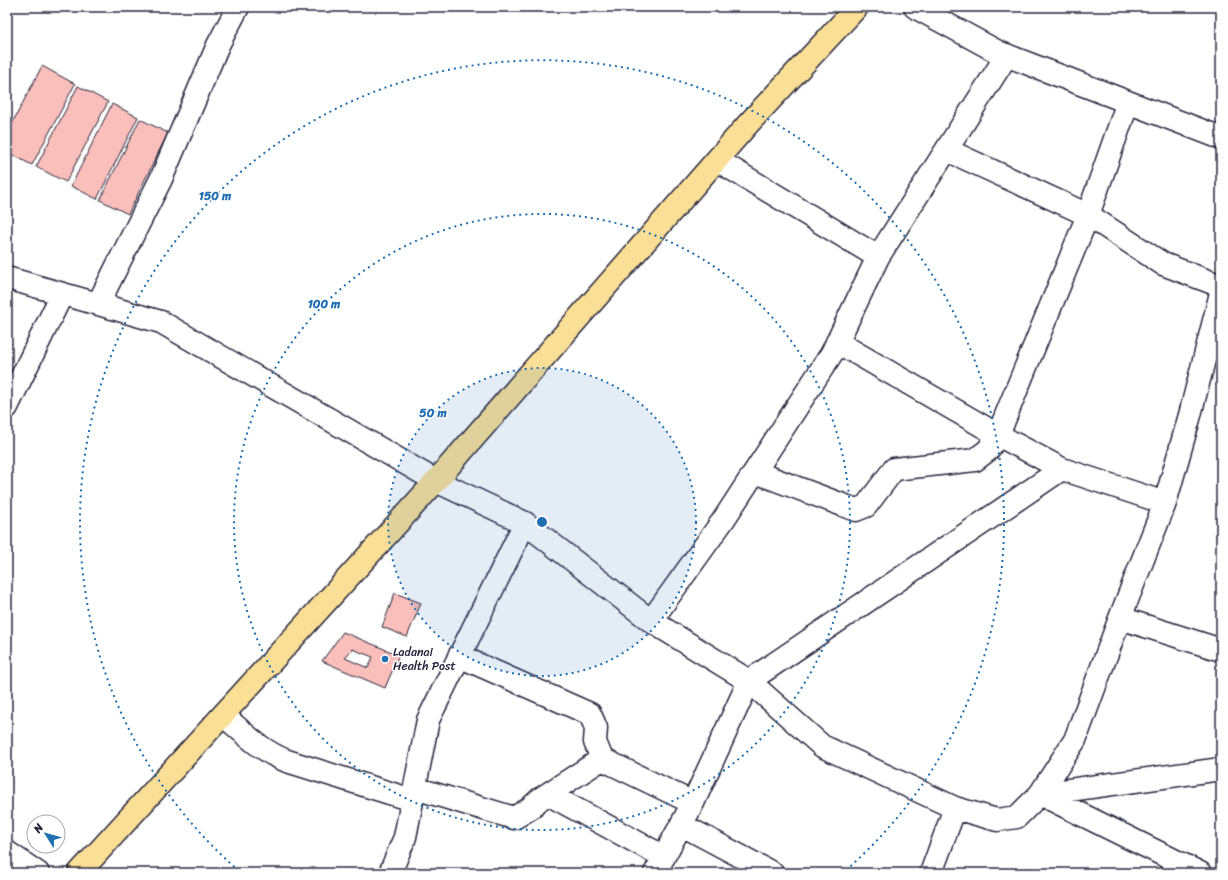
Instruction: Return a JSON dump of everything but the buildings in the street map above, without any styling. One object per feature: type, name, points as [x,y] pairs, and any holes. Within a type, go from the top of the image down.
[{"type":"main road","points":[[81,873],[436,481],[748,124],[857,7]]},
{"type":"street","points":[[98,304],[161,179],[218,44],[238,7]]},
{"type":"street","points":[[915,7],[1007,56],[1221,138]]},
{"type":"street","points":[[650,621],[724,519],[832,353],[878,257],[1007,56]]},
{"type":"street","points":[[755,472],[856,510],[866,506],[894,469],[974,460],[988,450],[998,435],[1088,215],[1128,102]]},
{"type":"street","points":[[947,150],[1088,215],[1163,264],[1221,286]]},
{"type":"street","points":[[717,160],[878,257]]},
{"type":"street","points":[[7,278],[161,322],[436,481],[525,523],[650,621],[750,681],[822,746],[955,808],[997,820],[1017,817],[1040,794],[1075,740],[1164,503],[1190,415],[1221,293]]},
{"type":"street","points":[[7,407],[62,294]]},
{"type":"street","points":[[837,342],[998,435],[1062,469],[1164,503]]},
{"type":"street","points":[[548,794],[660,865],[693,803],[750,681],[1062,469]]},
{"type":"street","points":[[390,873],[405,837],[428,720],[525,523]]},
{"type":"street","points":[[1120,618],[1221,650]]},
{"type":"street","points":[[459,656],[590,714],[596,728],[594,742],[602,758],[693,803]]},
{"type":"street","points":[[223,715],[263,750],[287,761],[514,818],[528,810],[540,798],[602,758]]},
{"type":"street","points":[[1040,794],[1221,769]]},
{"type":"street","points":[[1040,794],[1200,873]]},
{"type":"street","points":[[931,873],[955,808]]},
{"type":"street","points":[[682,825],[772,873]]},
{"type":"street","points":[[7,852],[38,873]]},
{"type":"place","name":"Ladanai Health Post","points":[[385,659]]}]
